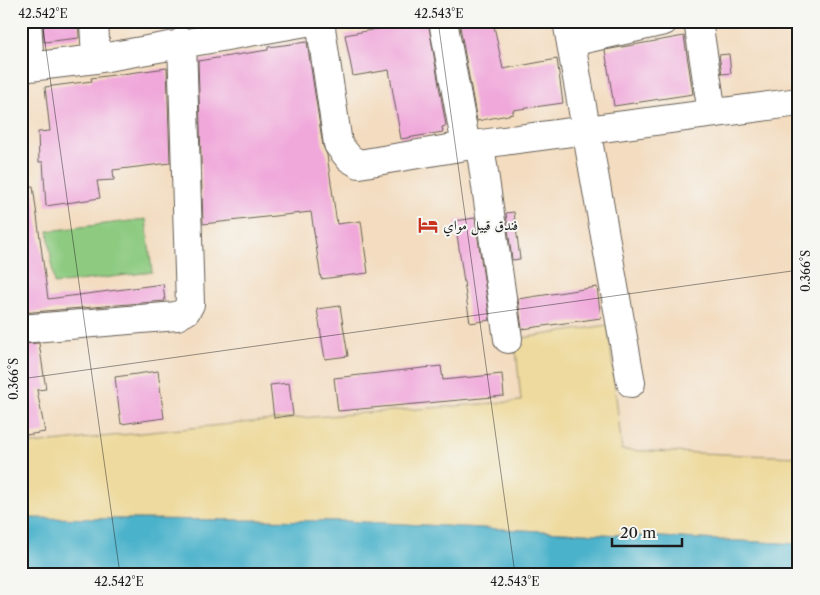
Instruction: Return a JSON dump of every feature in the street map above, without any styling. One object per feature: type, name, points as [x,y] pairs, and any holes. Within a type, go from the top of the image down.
[{"type":"street","points":[[26,21],[25,68],[96,59],[175,36],[312,21]]},
{"type":"street","points":[[94,21],[96,59]]},
{"type":"street","points":[[320,21],[338,144],[349,158],[359,164],[473,145],[799,102]]},
{"type":"street","points":[[443,21],[473,145],[508,339]]},
{"type":"street","points":[[631,383],[569,32],[664,21]]},
{"type":"street","points":[[698,21],[712,113]]},
{"type":"street","points":[[21,329],[177,316],[186,311],[190,304],[175,36]]},
{"type":"green space","points":[[146,219],[152,272],[54,284],[48,231]]},
{"type":"sand","points":[[608,325],[622,450],[799,457],[799,544],[344,521],[21,518],[21,445],[261,421],[521,401],[515,339]]},
{"type":"water","points":[[21,518],[344,521],[799,544],[799,574],[21,574]]},
{"type":"building","points":[[43,21],[78,21],[79,38],[44,42]]},
{"type":"building","points":[[428,21],[446,126],[442,127],[443,132],[401,139],[389,70],[353,76],[345,35]]},
{"type":"building","points":[[459,21],[493,21],[503,69],[557,59],[563,103],[513,110],[513,114],[477,121]]},
{"type":"building","points":[[684,36],[693,94],[614,106],[605,50]]},
{"type":"building","points":[[307,42],[337,224],[361,221],[368,273],[321,279],[311,212],[203,224],[198,61],[268,50],[268,47]]},
{"type":"building","points":[[729,54],[731,73],[722,74],[719,55]]},
{"type":"building","points":[[167,68],[170,163],[113,170],[114,180],[97,181],[100,198],[46,206],[43,162],[39,162],[38,132],[50,131],[45,87],[92,81],[91,78]]},
{"type":"building","points":[[33,186],[48,299],[163,284],[165,301],[21,313],[21,187]]},
{"type":"building","points":[[514,212],[520,259],[512,260],[506,213]]},
{"type":"building","points":[[475,218],[490,320],[470,323],[455,221]]},
{"type":"building","points":[[597,287],[601,318],[522,329],[518,299]]},
{"type":"building","points":[[340,306],[348,356],[325,359],[317,309]]},
{"type":"building","points":[[39,343],[46,389],[37,390],[45,432],[26,435],[21,409],[21,344]]},
{"type":"building","points":[[441,366],[443,380],[502,374],[504,396],[338,411],[334,378]]},
{"type":"building","points":[[158,371],[164,418],[121,424],[115,377]]},
{"type":"building","points":[[289,383],[293,415],[274,418],[270,385]]},
{"type":"place","name":"فندق قييل مواي","points":[[428,225]]}]
